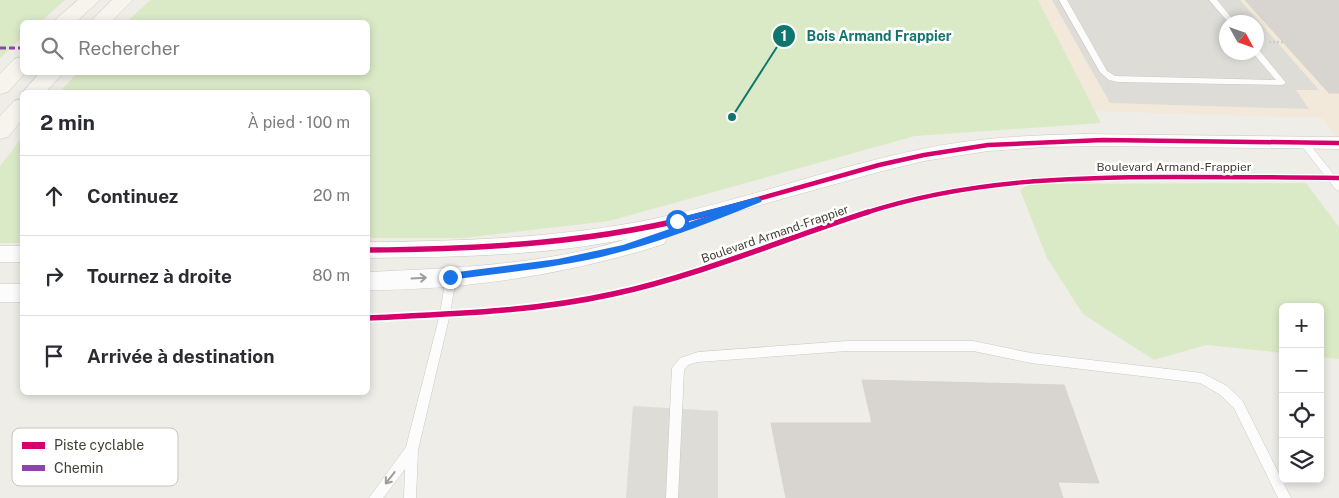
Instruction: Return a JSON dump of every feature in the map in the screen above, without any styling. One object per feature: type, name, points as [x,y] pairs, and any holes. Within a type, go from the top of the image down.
[{"type":"street","points":[[66,20],[90,0]]},
{"type":"street","points":[[102,20],[123,0]]},
{"type":"street","points":[[0,87],[20,66]]},
{"type":"street","points":[[36,90],[50,75]]},
{"type":"street","points":[[0,131],[20,108]]},
{"type":"street","name":"Boulevard Armand-Frappier","points":[[370,250],[477,249],[543,244],[614,234],[758,200],[882,163],[970,146],[1073,140],[1339,143]]},
{"type":"street","name":"Boulevard Armand-Frappier","points":[[370,281],[450,277],[558,262],[623,248],[684,229],[758,200]]},
{"type":"street","points":[[0,254],[20,254]]},
{"type":"street","points":[[0,294],[20,293]]},
{"type":"lane","points":[[1063,0],[1104,72],[1118,80],[1282,83],[1263,60]]},
{"type":"lane","points":[[1213,0],[1226,15]]},
{"type":"lane","points":[[1304,142],[1339,188]]},
{"type":"lane","points":[[410,498],[412,450],[445,314],[450,277]]},
{"type":"lane","points":[[672,498],[678,368],[684,361],[698,357],[847,346],[973,346],[1031,358],[1202,378],[1223,390],[1238,404],[1285,498]]},
{"type":"lane","points":[[375,498],[412,450]]},
{"type":"path","points":[[1275,42],[1284,42]]},
{"type":"shaded area","points":[[1038,0],[1339,0],[1339,140],[1322,118],[1094,111]]},
{"type":"shaded area","points":[[1052,0],[1240,0],[1253,15],[1219,15],[1219,60],[1264,60],[1264,27],[1319,90],[1296,90],[1309,109],[1110,103]]},
{"type":"shaded area","points":[[633,406],[718,411],[718,498],[626,498]]},
{"type":"green space","points":[[0,0],[65,0],[42,20],[20,20],[20,40],[0,58]]},
{"type":"green space","points":[[150,0],[1038,0],[1101,123],[915,136],[609,221],[464,238],[370,238],[370,90],[62,90],[75,75],[370,75],[370,20],[129,20]]},
{"type":"green space","points":[[20,141],[20,243],[0,243],[0,166]]},
{"type":"green space","points":[[1306,183],[1339,227],[1339,359],[1324,357],[1324,303],[1279,303],[1279,353],[1206,345],[1154,360],[1083,314],[1047,258],[1020,190],[1030,184]]},
{"type":"building","points":[[1245,0],[1339,0],[1339,93],[1329,93],[1264,21],[1264,15],[1259,15]]},
{"type":"building","points":[[862,380],[1064,385],[1099,483],[1058,482],[1063,498],[786,498],[771,423],[872,423]]},
{"type":"marked path","points":[[0,48],[20,48]]},
{"type":"cycle path","points":[[370,250],[522,245],[552,243],[614,234],[703,214],[879,165],[969,147],[1045,141],[1103,140],[1339,143]]},
{"type":"cycle path","points":[[370,318],[523,309],[615,294],[701,269],[870,211],[913,199],[1008,182],[1083,178],[1339,178]]},
{"type":"place","name":"Bois Armand Frappier","points":[[732,117]]},
{"type":"route","points":[[450,277],[558,262],[623,248],[684,229],[758,200],[677,221]]}]
